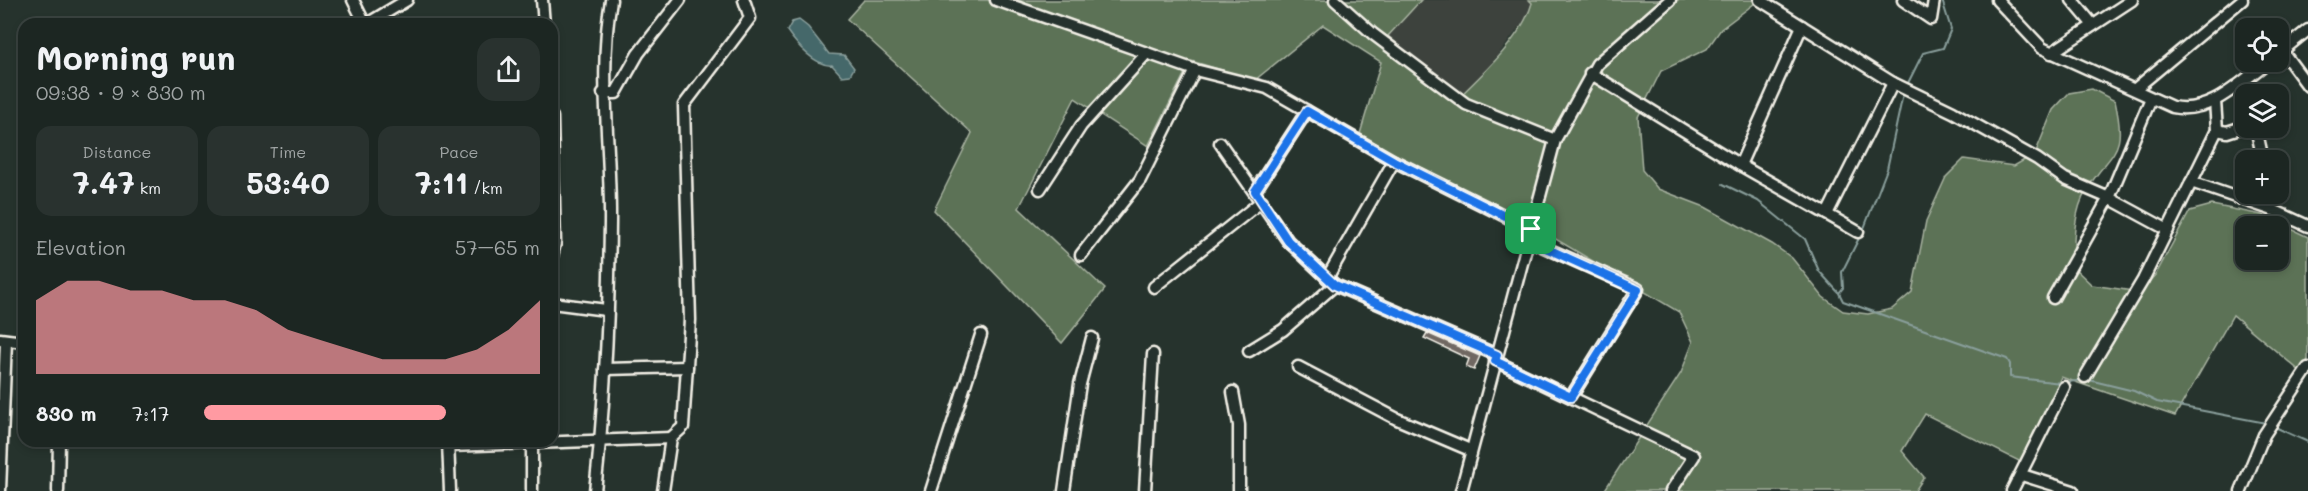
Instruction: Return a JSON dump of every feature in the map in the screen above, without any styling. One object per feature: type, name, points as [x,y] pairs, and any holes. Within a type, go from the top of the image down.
[{"type":"street","points":[[353,0],[363,18]]},
{"type":"street","points":[[376,18],[407,0]]},
{"type":"street","points":[[542,0],[544,18]]},
{"type":"street","points":[[595,491],[601,439],[610,221],[603,93],[605,34],[611,0]]},
{"type":"street","points":[[603,93],[616,93],[638,54],[680,0]]},
{"type":"street","points":[[663,491],[671,438],[683,427],[690,320],[684,105],[750,18],[744,0]]},
{"type":"street","points":[[996,0],[1195,70],[1267,88],[1394,161],[1531,229]]},
{"type":"street","points":[[1335,0],[1373,34],[1466,104],[1555,140]]},
{"type":"street","points":[[1461,491],[1470,450],[1555,140],[1597,64],[1670,0]]},
{"type":"street","points":[[1760,0],[1893,83],[1984,129],[2037,159],[2065,179],[2109,198],[2168,230]]},
{"type":"street","points":[[1902,0],[1931,19],[1934,0]]},
{"type":"street","points":[[1997,0],[2042,48],[2151,98],[2186,110],[2215,101],[2254,72]]},
{"type":"street","points":[[2072,0],[2093,25]]},
{"type":"street","points":[[2051,53],[2132,0]]},
{"type":"street","points":[[2135,89],[2242,0]]},
{"type":"street","points":[[1740,165],[1802,26]]},
{"type":"street","points":[[2289,45],[2308,30]]},
{"type":"street","points":[[1040,189],[1081,126],[1147,53]]},
{"type":"street","points":[[2289,63],[2308,86]]},
{"type":"street","points":[[1081,255],[1140,180],[1195,70]]},
{"type":"street","points":[[1590,73],[1740,165],[1858,232]]},
{"type":"street","points":[[1827,214],[1893,83]]},
{"type":"street","points":[[2053,298],[2109,198],[2151,98]]},
{"type":"street","points":[[2085,377],[2143,280],[2217,130],[2215,101]]},
{"type":"street","points":[[1255,191],[1307,111]]},
{"type":"street","points":[[2217,130],[2227,132],[2235,129]]},
{"type":"street","points":[[1220,144],[1288,241],[1331,282],[1496,358],[1694,456],[1671,491]]},
{"type":"street","points":[[1249,351],[1283,330],[1331,282],[1394,161]]},
{"type":"street","points":[[2191,182],[2273,210],[2308,226]]},
{"type":"street","points":[[1154,287],[1262,201]]},
{"type":"street","points":[[2272,204],[2273,210]]},
{"type":"street","points":[[1528,240],[1638,290],[1571,397]]},
{"type":"street","points":[[558,304],[606,310]]},
{"type":"street","points":[[931,491],[981,335]]},
{"type":"street","points":[[1064,491],[1080,384],[1092,338]]},
{"type":"street","points":[[0,491],[3,340],[18,341]]},
{"type":"street","points":[[1144,491],[1153,354]]},
{"type":"street","points":[[604,369],[687,367]]},
{"type":"street","points":[[1298,368],[1397,419],[1470,450]]},
{"type":"street","points":[[2241,491],[2264,435],[2308,368]]},
{"type":"street","points":[[2012,491],[2064,387]]},
{"type":"street","points":[[1233,392],[1239,425],[1239,491]]},
{"type":"street","points":[[558,441],[671,438]]},
{"type":"street","points":[[57,491],[58,447]]},
{"type":"street","points":[[449,447],[450,491]]},
{"type":"street","points":[[532,447],[532,491]]},
{"type":"street","points":[[2022,475],[2073,491]]},
{"type":"shaded area","points":[[1421,0],[1529,0],[1532,3],[1528,16],[1485,72],[1460,96],[1387,36]]},
{"type":"green space","points":[[864,0],[1421,0],[1388,36],[1460,96],[1512,41],[1527,16],[1532,3],[1529,0],[1759,0],[1721,29],[1707,49],[1661,71],[1638,117],[1642,170],[1658,189],[1705,207],[1772,244],[1792,258],[1823,297],[1843,311],[1868,314],[1892,309],[1912,292],[1926,221],[1946,177],[1964,159],[2014,166],[2035,154],[2053,110],[2069,93],[2092,89],[2115,101],[2119,119],[2118,143],[2082,200],[2075,228],[2073,267],[2092,285],[2140,292],[2156,274],[2190,211],[2212,205],[2262,215],[2264,216],[2235,216],[2235,270],[2289,270],[2289,228],[2308,237],[2308,360],[2301,372],[2233,315],[2175,416],[2061,377],[2023,463],[1925,414],[1902,451],[1924,477],[1915,491],[1604,491],[1681,373],[1693,342],[1679,312],[1537,228],[1411,164],[1360,134],[1381,62],[1323,25],[1255,80],[1191,61],[1148,146],[1075,98],[1019,208],[1105,289],[1062,343],[934,210],[972,133],[847,19]]},
{"type":"water","points":[[799,20],[808,27],[829,54],[844,55],[854,68],[850,75],[842,76],[832,65],[826,65],[813,59],[801,48],[787,31],[792,22]]},
{"type":"building","points":[[1427,333],[1480,356],[1474,370],[1466,367],[1469,359],[1424,338]]},
{"type":"waterway","points":[[1906,87],[1923,53],[1943,48],[1951,29],[1942,0]]},
{"type":"waterway","points":[[1863,231],[1887,169],[1903,94]]},
{"type":"waterway","points":[[1723,184],[1758,201],[1805,239],[1819,271],[1838,292]]},
{"type":"waterway","points":[[1860,236],[1842,272],[1843,288],[1839,293],[1843,301],[2007,359],[2010,364],[2010,377],[2061,383],[2083,380]]},
{"type":"waterway","points":[[2089,380],[2134,391],[2157,402],[2266,423]]},
{"type":"waterway","points":[[2275,427],[2308,442]]},
{"type":"route","points":[[1307,111],[1394,161],[1531,229],[1528,240],[1638,290],[1571,397],[1495,361],[1497,355],[1335,285],[1288,241],[1255,191],[1307,111]]}]
